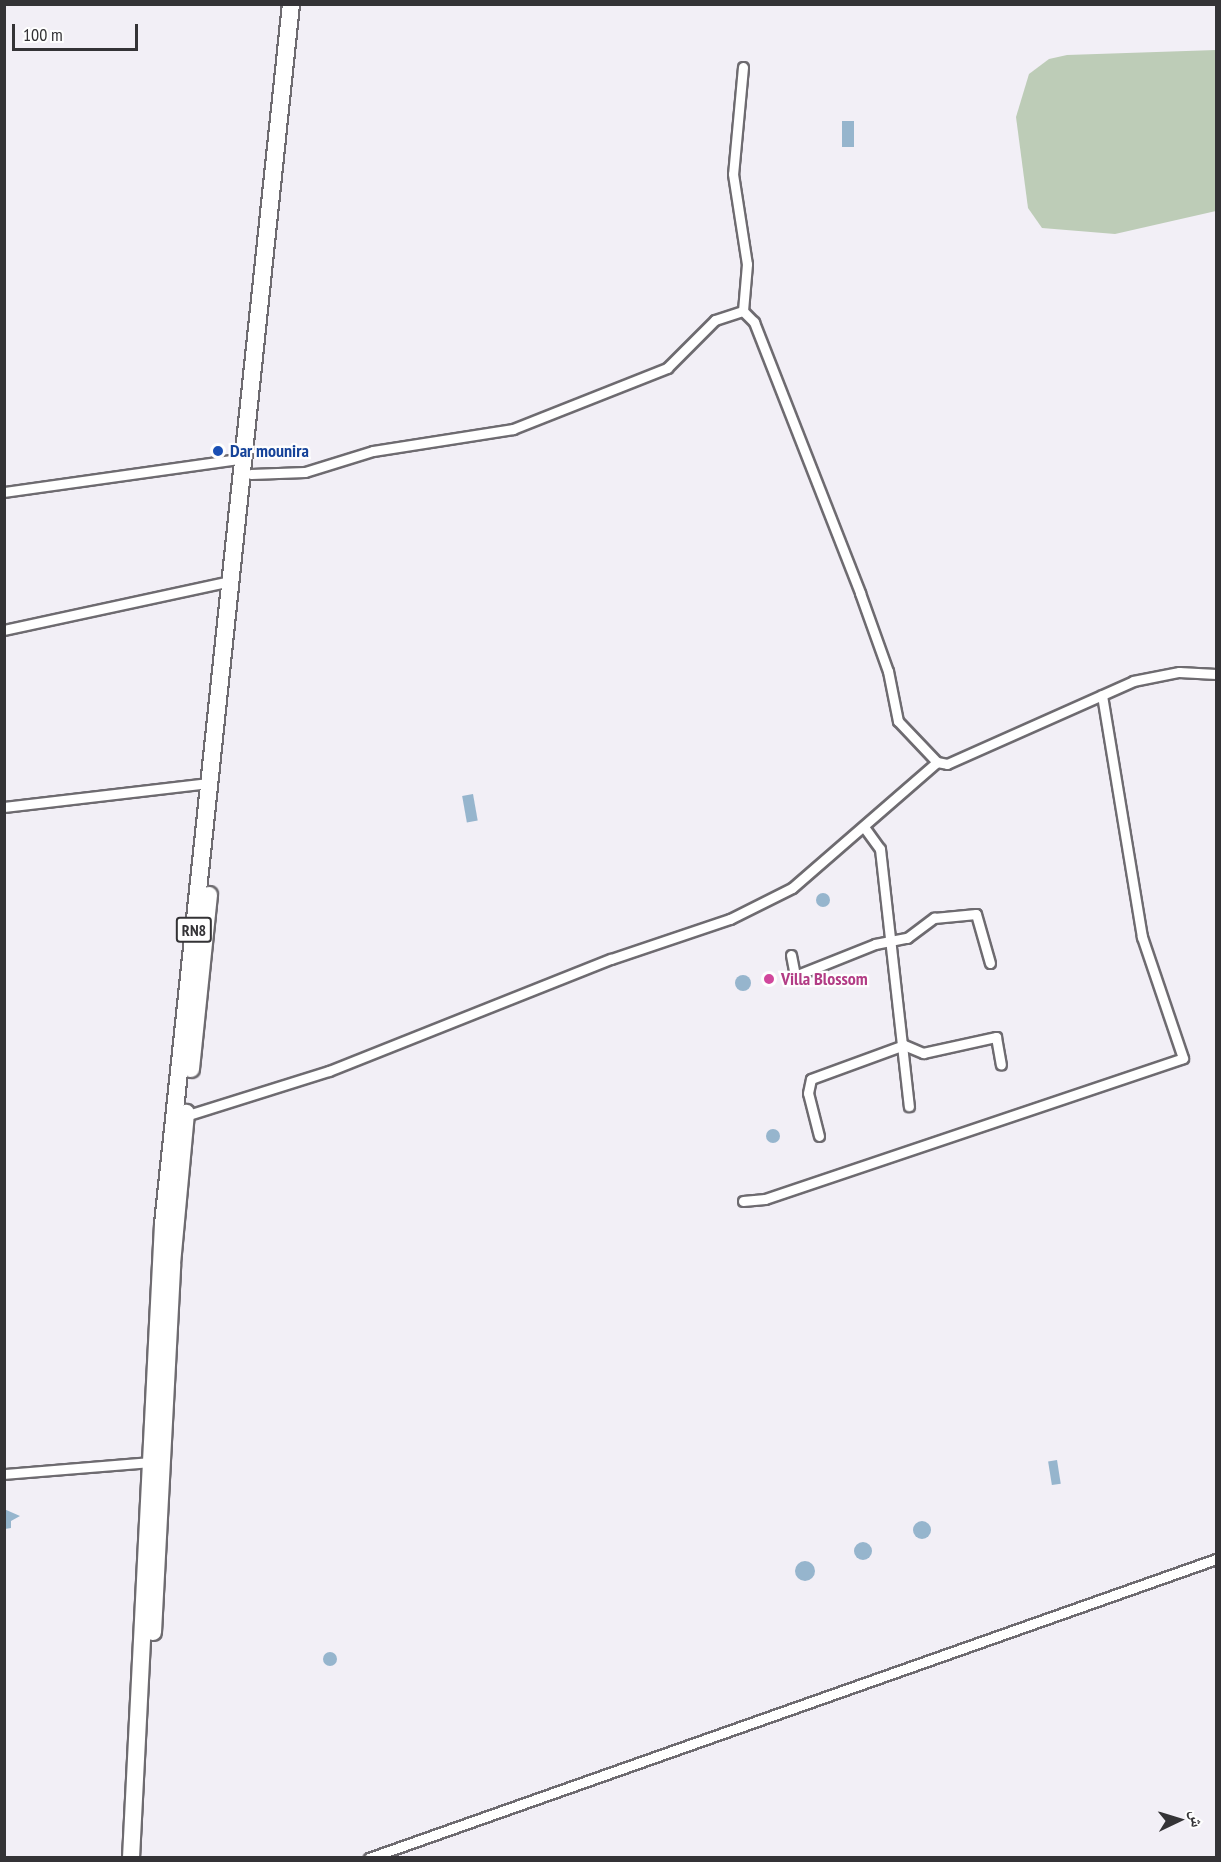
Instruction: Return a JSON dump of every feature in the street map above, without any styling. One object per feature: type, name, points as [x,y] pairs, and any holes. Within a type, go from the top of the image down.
[{"type":"highway","name":"RN8","points":[[131,1857],[163,1224],[291,4]]},
{"type":"highway","name":"RN8","points":[[141,1857],[172,1264],[251,474],[302,4]]},
{"type":"street","points":[[743,67],[733,174],[747,264],[743,311],[754,322],[860,593],[888,671],[898,721],[937,762],[947,764],[1102,695],[1155,676],[1216,674]]},
{"type":"street","points":[[251,474],[305,472],[373,451],[513,429],[667,368],[715,320],[743,311]]},
{"type":"street","points":[[4,492],[245,458]]},
{"type":"street","points":[[4,630],[231,581]]},
{"type":"street","points":[[743,1201],[765,1199],[1182,1058],[1142,937],[1102,695]]},
{"type":"street","points":[[185,1116],[329,1071],[611,959],[730,919],[792,888],[937,762]]},
{"type":"street","points":[[4,807],[209,783]]},
{"type":"street","points":[[864,827],[880,849],[909,1106]]},
{"type":"street","points":[[791,955],[795,976],[891,940],[920,932],[934,918],[976,914],[990,963]]},
{"type":"street","points":[[819,1136],[808,1093],[811,1079],[904,1046],[923,1053],[996,1037],[1001,1065]]},
{"type":"street","points":[[4,1474],[150,1462]]},
{"type":"street","points":[[369,1857],[1216,1559]]},
{"type":"green space","points":[[1216,50],[1216,211],[1115,234],[1042,228],[1028,208],[1016,117],[1029,74],[1049,59],[1067,55]]},
{"type":"water","points":[[842,121],[854,121],[854,147],[842,147]]},
{"type":"water","points":[[473,794],[478,821],[467,822],[462,796]]},
{"type":"water","points":[[820,893],[826,893],[830,900],[826,907],[820,907],[816,903],[816,897]]},
{"type":"water","points":[[743,975],[749,977],[751,983],[749,989],[743,991],[737,989],[735,983],[737,977]]},
{"type":"water","points":[[773,1129],[778,1131],[780,1136],[778,1141],[773,1143],[768,1141],[766,1136],[768,1131]]},
{"type":"water","points":[[1057,1460],[1061,1484],[1052,1485],[1048,1461]]},
{"type":"water","points":[[4,1509],[20,1516],[11,1521],[11,1528],[5,1529]]},
{"type":"water","points":[[922,1521],[928,1524],[931,1530],[928,1536],[922,1539],[916,1536],[913,1530],[916,1524]]},
{"type":"water","points":[[859,1542],[867,1542],[872,1547],[870,1558],[859,1560],[854,1555],[854,1547]]},
{"type":"water","points":[[805,1561],[812,1564],[815,1571],[812,1578],[805,1581],[798,1578],[795,1571],[798,1564]]},
{"type":"water","points":[[330,1652],[335,1654],[337,1659],[335,1664],[330,1666],[325,1664],[323,1659],[325,1654]]},
{"type":"place","name":"Dar mounira","points":[[218,451]]},
{"type":"place","name":"Villa Blossom","points":[[769,979]]}]
